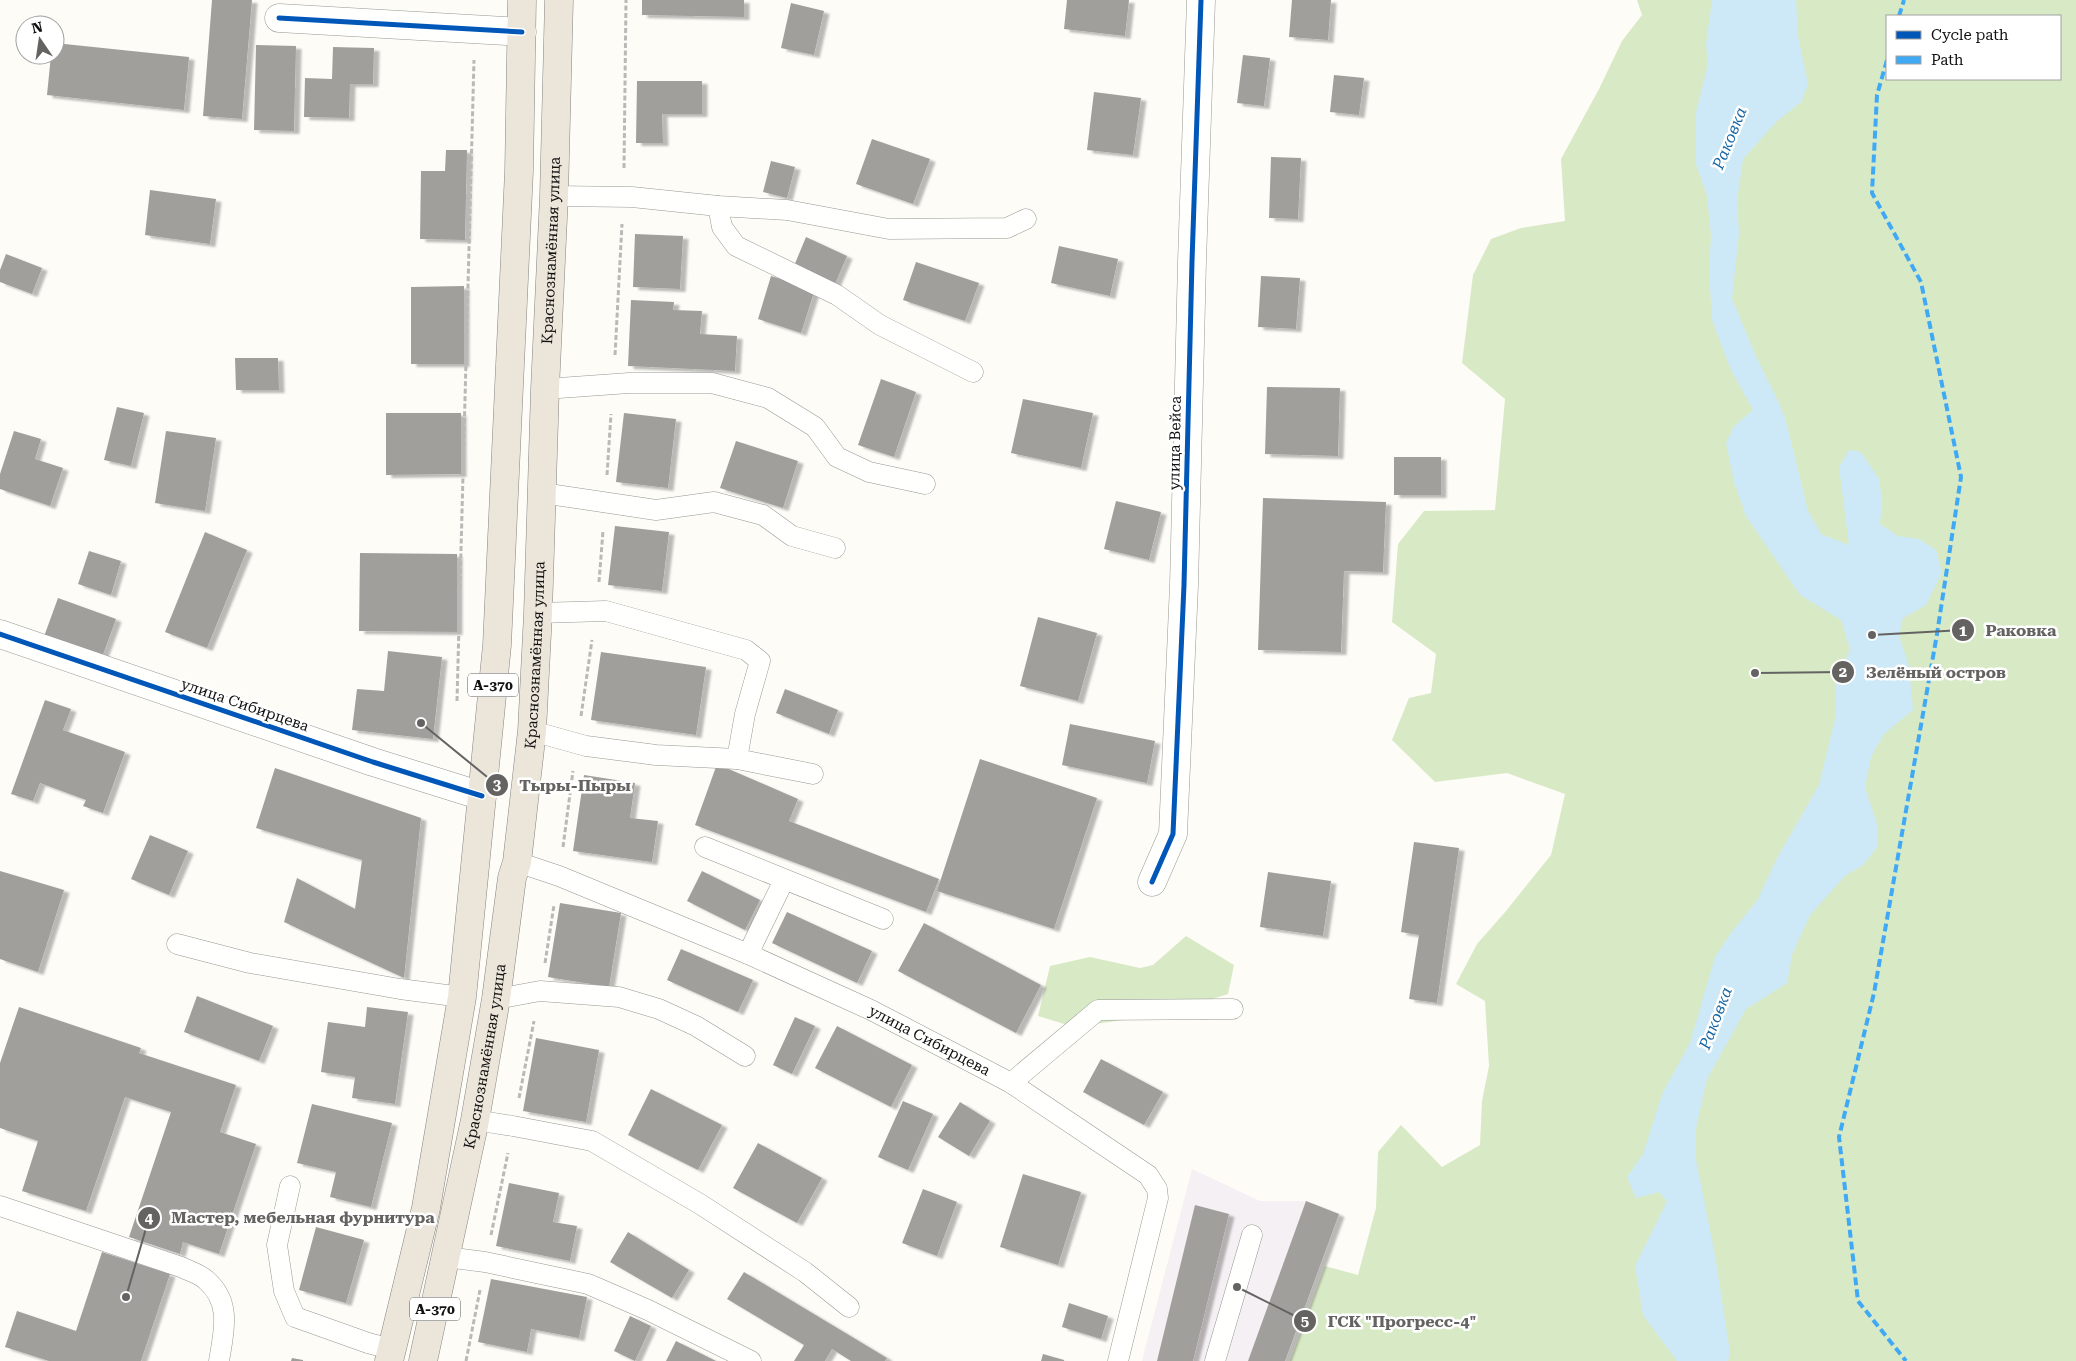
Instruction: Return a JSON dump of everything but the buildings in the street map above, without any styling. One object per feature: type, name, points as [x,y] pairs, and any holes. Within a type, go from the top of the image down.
[{"type":"highway","name":"А-370","points":[[390,1355],[426,1208],[462,998],[497,645],[520,172],[522,0]]},
{"type":"highway","name":"Краснознамённая улица","points":[[423,1361],[475,1120],[496,999],[512,878],[517,862],[532,731],[554,196],[559,0]]},
{"type":"highway","points":[[482,796],[523,806]]},
{"type":"street","name":"улица Вейса","points":[[1152,882],[1173,834],[1184,584],[1192,252],[1201,0]]},
{"type":"street","points":[[279,18],[522,32]]},
{"type":"street","name":"улица Сибирцева","points":[[0,634],[373,762],[482,796]]},
{"type":"lane","points":[[554,196],[624,197],[787,210],[889,229],[1007,228],[1026,219]]},
{"type":"lane","points":[[718,206],[722,227],[736,246],[837,295],[880,325],[972,372]]},
{"type":"lane","points":[[545,389],[613,384],[712,384],[768,398],[815,427],[837,457],[869,472],[926,484]]},
{"type":"lane","points":[[542,493],[656,510],[714,502],[763,515],[792,536],[835,548]]},
{"type":"lane","points":[[538,613],[606,610],[746,650],[760,661],[745,714],[737,760]]},
{"type":"lane","points":[[532,731],[586,746],[656,756],[737,760],[813,774]]},
{"type":"lane","points":[[705,847],[883,919]]},
{"type":"lane","name":"улица Сибирцева","points":[[517,862],[559,876],[748,954],[871,1010],[1011,1083],[1141,1170],[1153,1181],[1157,1189],[1158,1198],[1118,1361]]},
{"type":"lane","points":[[748,954],[784,880]]},
{"type":"lane","points":[[177,944],[250,963],[462,998]]},
{"type":"lane","points":[[496,999],[540,991],[620,997],[660,1009],[696,1026],[745,1056]]},
{"type":"lane","points":[[1011,1083],[1098,1010],[1233,1009]]},
{"type":"lane","points":[[475,1120],[592,1141],[700,1204],[805,1272],[849,1307]]},
{"type":"lane","points":[[290,1186],[277,1245],[284,1291],[295,1317],[368,1343],[390,1355]]},
{"type":"lane","points":[[0,1206],[182,1267],[205,1279],[219,1293],[225,1311],[219,1361]]},
{"type":"lane","points":[[1215,1361],[1252,1235]]},
{"type":"lane","points":[[446,1257],[485,1262],[588,1284],[648,1310],[751,1361]]},
{"type":"path","points":[[466,1361],[540,991],[559,876],[597,610],[624,197],[626,0]]},
{"type":"path","points":[[456,708],[475,30]]},
{"type":"shaded area","points":[[1192,1169],[1260,1201],[1306,1201],[1339,1214],[1285,1361],[1142,1361]]},
{"type":"green space","points":[[1637,0],[2076,0],[2076,1361],[1290,1361],[1325,1266],[1358,1275],[1376,1208],[1378,1152],[1401,1125],[1442,1167],[1480,1145],[1482,1101],[1489,1066],[1485,1001],[1456,984],[1477,944],[1551,855],[1565,794],[1507,773],[1435,782],[1392,740],[1409,698],[1431,693],[1436,654],[1392,622],[1398,544],[1424,511],[1495,510],[1505,399],[1462,363],[1473,275],[1491,239],[1521,228],[1565,221],[1561,159],[1599,89],[1622,41],[1642,15]]},
{"type":"green space","points":[[1186,936],[1234,965],[1228,994],[1165,1014],[1074,1027],[1038,1016],[1050,966],[1090,957],[1140,968],[1153,965]]},
{"type":"water","points":[[1712,0],[1796,0],[1798,36],[1808,84],[1801,102],[1777,121],[1743,159],[1737,200],[1739,233],[1732,299],[1786,421],[1808,511],[1821,534],[1849,545],[1839,467],[1849,450],[1861,452],[1879,479],[1882,500],[1880,524],[1898,536],[1919,539],[1936,550],[1942,572],[1926,605],[1903,618],[1899,636],[1909,666],[1913,710],[1884,734],[1871,757],[1865,787],[1877,824],[1878,846],[1863,865],[1845,876],[1810,915],[1792,955],[1787,983],[1746,1009],[1707,1079],[1696,1128],[1696,1160],[1715,1255],[1730,1353],[1728,1361],[1677,1361],[1643,1315],[1635,1266],[1667,1201],[1659,1192],[1636,1198],[1627,1177],[1643,1154],[1663,1092],[1690,1043],[1715,957],[1758,899],[1776,860],[1819,785],[1836,715],[1836,684],[1850,649],[1841,620],[1800,595],[1746,516],[1734,482],[1726,443],[1734,426],[1753,410],[1730,368],[1712,320],[1709,272],[1711,236],[1707,196],[1696,164],[1696,112],[1708,64],[1706,44]]},
{"type":"marked path","points":[[1899,15],[1904,0]]},
{"type":"marked path","points":[[1886,64],[1877,95],[1872,193],[1921,282],[1961,477],[1937,634],[1874,993],[1839,1137],[1858,1301],[1906,1361]]},
{"type":"cycle path","points":[[1152,882],[1173,834],[1184,585],[1201,0]]},
{"type":"cycle path","points":[[279,18],[522,32]]},
{"type":"cycle path","points":[[0,634],[373,762],[482,796]]},
{"type":"place","name":"Раковка","points":[[1872,635]]},
{"type":"place","name":"Зелёный остров","points":[[1755,673]]},
{"type":"place","name":"Тыры-Пыры","points":[[421,723]]},
{"type":"place","name":"ГСК \"Прогресс-4\"","points":[[1237,1287]]},
{"type":"place","name":"Мастер, мебельная фурнитура","points":[[126,1297]]}]
